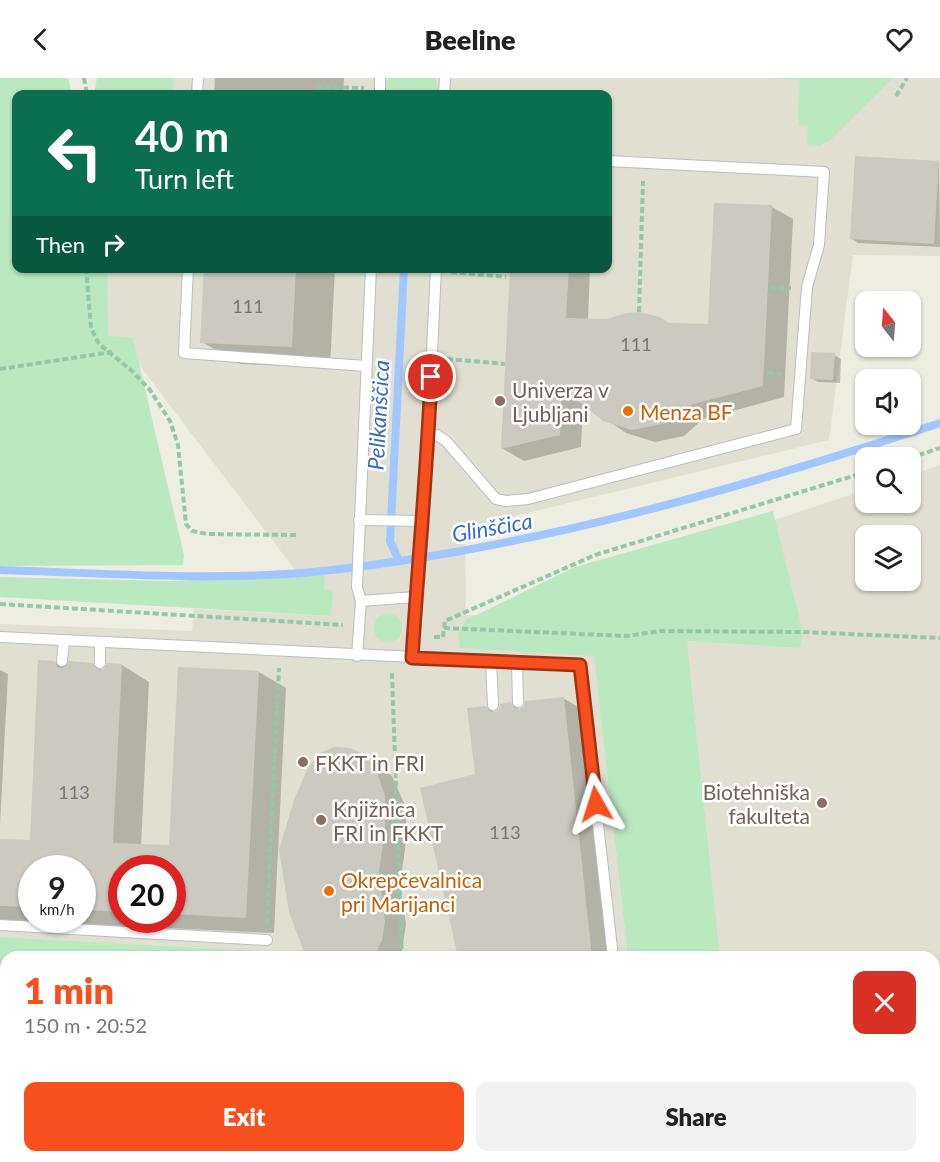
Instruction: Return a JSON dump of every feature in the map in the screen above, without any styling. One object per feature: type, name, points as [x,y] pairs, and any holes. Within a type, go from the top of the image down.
[{"type":"lane","points":[[428,434],[437,435],[446,441],[496,499],[506,501],[528,499],[796,429],[807,287],[819,245],[824,172],[612,161]]},
{"type":"lane","points":[[188,273],[184,353],[366,366]]},
{"type":"lane","points":[[357,656],[361,601],[357,587],[360,473],[372,273]]},
{"type":"lane","points":[[412,658],[414,597],[419,580],[423,521],[436,273]]},
{"type":"lane","points":[[359,520],[423,521]]},
{"type":"lane","points":[[361,601],[414,597]]},
{"type":"lane","points":[[0,637],[580,665],[612,951]]},
{"type":"lane","points":[[62,661],[64,641]]},
{"type":"lane","points":[[100,643],[100,663]]},
{"type":"lane","points":[[491,662],[493,705]]},
{"type":"lane","points":[[517,663],[518,702]]},
{"type":"lane","points":[[0,925],[267,940]]},
{"type":"path","points":[[896,96],[907,78]]},
{"type":"path","points":[[316,87],[380,87]]},
{"type":"path","points":[[639,312],[644,162]]},
{"type":"path","points":[[86,273],[91,328],[99,344],[112,352],[150,390],[170,421],[178,445],[186,524],[192,531],[207,534],[296,535]]},
{"type":"path","points":[[466,273],[506,277]]},
{"type":"path","points":[[0,369],[112,352]]},
{"type":"path","points":[[432,357],[505,364]]},
{"type":"path","points":[[921,454],[940,448]]},
{"type":"path","points":[[414,637],[443,637],[445,621],[567,565],[855,475]]},
{"type":"path","points":[[0,604],[359,624]]},
{"type":"path","points":[[444,628],[627,636],[672,631],[803,632],[940,638]]},
{"type":"path","points":[[267,940],[280,652]]},
{"type":"path","points":[[392,657],[402,951]]},
{"type":"shaded area","points":[[174,78],[940,78],[940,256],[853,255],[829,440],[465,528],[466,615],[590,619],[627,951],[258,951],[0,937],[0,624],[192,631],[194,609],[330,616],[137,362],[100,345],[102,273],[612,273],[612,90],[173,90]]},
{"type":"shaded area","name":"Biotehniška fakulteta","points":[[940,465],[940,951],[719,951],[687,641],[800,648],[803,632],[775,520],[855,493],[855,513],[921,513],[921,472]]},
{"type":"green space","points":[[0,78],[68,78],[71,90],[12,90],[12,273],[107,273],[108,336],[133,338],[184,555],[183,565],[0,566]]},
{"type":"green space","points":[[97,78],[174,78],[173,90],[95,90]]},
{"type":"green space","points":[[388,78],[435,78],[438,90],[385,90]]},
{"type":"green space","points":[[763,78],[893,78],[830,140],[820,146],[807,145],[808,126],[798,125],[799,80]]},
{"type":"green space","points":[[773,511],[803,632],[800,648],[687,641],[719,951],[627,951],[594,656],[460,648],[458,634],[466,620],[575,567]]},
{"type":"green space","points":[[325,574],[324,589],[333,590],[331,616],[0,597],[0,577],[168,581]]},
{"type":"green space","points":[[388,614],[398,618],[402,628],[398,638],[388,642],[378,638],[374,628],[378,618]]},
{"type":"green space","points":[[0,937],[258,951],[0,951]]},
{"type":"building","points":[[855,156],[939,161],[934,244],[850,239]]},
{"type":"building","points":[[714,203],[772,205],[763,386],[682,407],[662,424],[632,430],[603,421],[562,388],[560,435],[501,449],[510,273],[569,273],[566,318],[607,319],[626,313],[639,312],[660,317],[669,323],[708,324]]},
{"type":"building","points":[[204,273],[296,273],[292,347],[200,343]]},
{"type":"building","points":[[811,352],[835,353],[833,380],[810,379]]},
{"type":"building","points":[[38,660],[55,661],[57,667],[62,668],[69,661],[93,663],[99,670],[104,669],[107,663],[122,664],[113,843],[169,845],[178,667],[259,671],[246,918],[186,915],[186,855],[108,855],[108,911],[96,911],[96,855],[18,855],[18,907],[0,906],[0,839],[30,840]]},
{"type":"building","points":[[564,697],[591,951],[457,951],[420,788],[475,774],[467,708],[486,706],[489,711],[494,712],[499,709],[500,704],[511,702],[514,708],[519,709],[524,706],[525,701]]},
{"type":"building","points":[[334,747],[350,748],[365,755],[376,770],[385,795],[385,829],[379,872],[385,922],[382,940],[377,951],[304,951],[289,912],[279,850],[294,800],[309,766],[320,753]]},
{"type":"waterway","name":"Pelikanščica","points":[[399,561],[390,541],[404,273]]},
{"type":"waterway","name":"Glinščica","points":[[0,570],[162,576],[243,576],[323,571],[402,561],[558,531],[635,513],[788,471],[940,423]]},
{"type":"place","name":"Univerza v Ljubljani","points":[[500,401]]},
{"type":"place","name":"Menza BF","points":[[628,411]]},
{"type":"place","name":"FKKT in FRI","points":[[303,762]]},
{"type":"place","name":"Biotehniška fakulteta","points":[[822,803]]},
{"type":"place","name":"Knjižnica FRI in FKKT","points":[[321,820]]},
{"type":"place","name":"Okrepčevalnica pri Marijanci","points":[[329,891]]},
{"type":"route","points":[[431,377],[419,580],[414,597],[412,658],[580,665],[596,804]]}]
